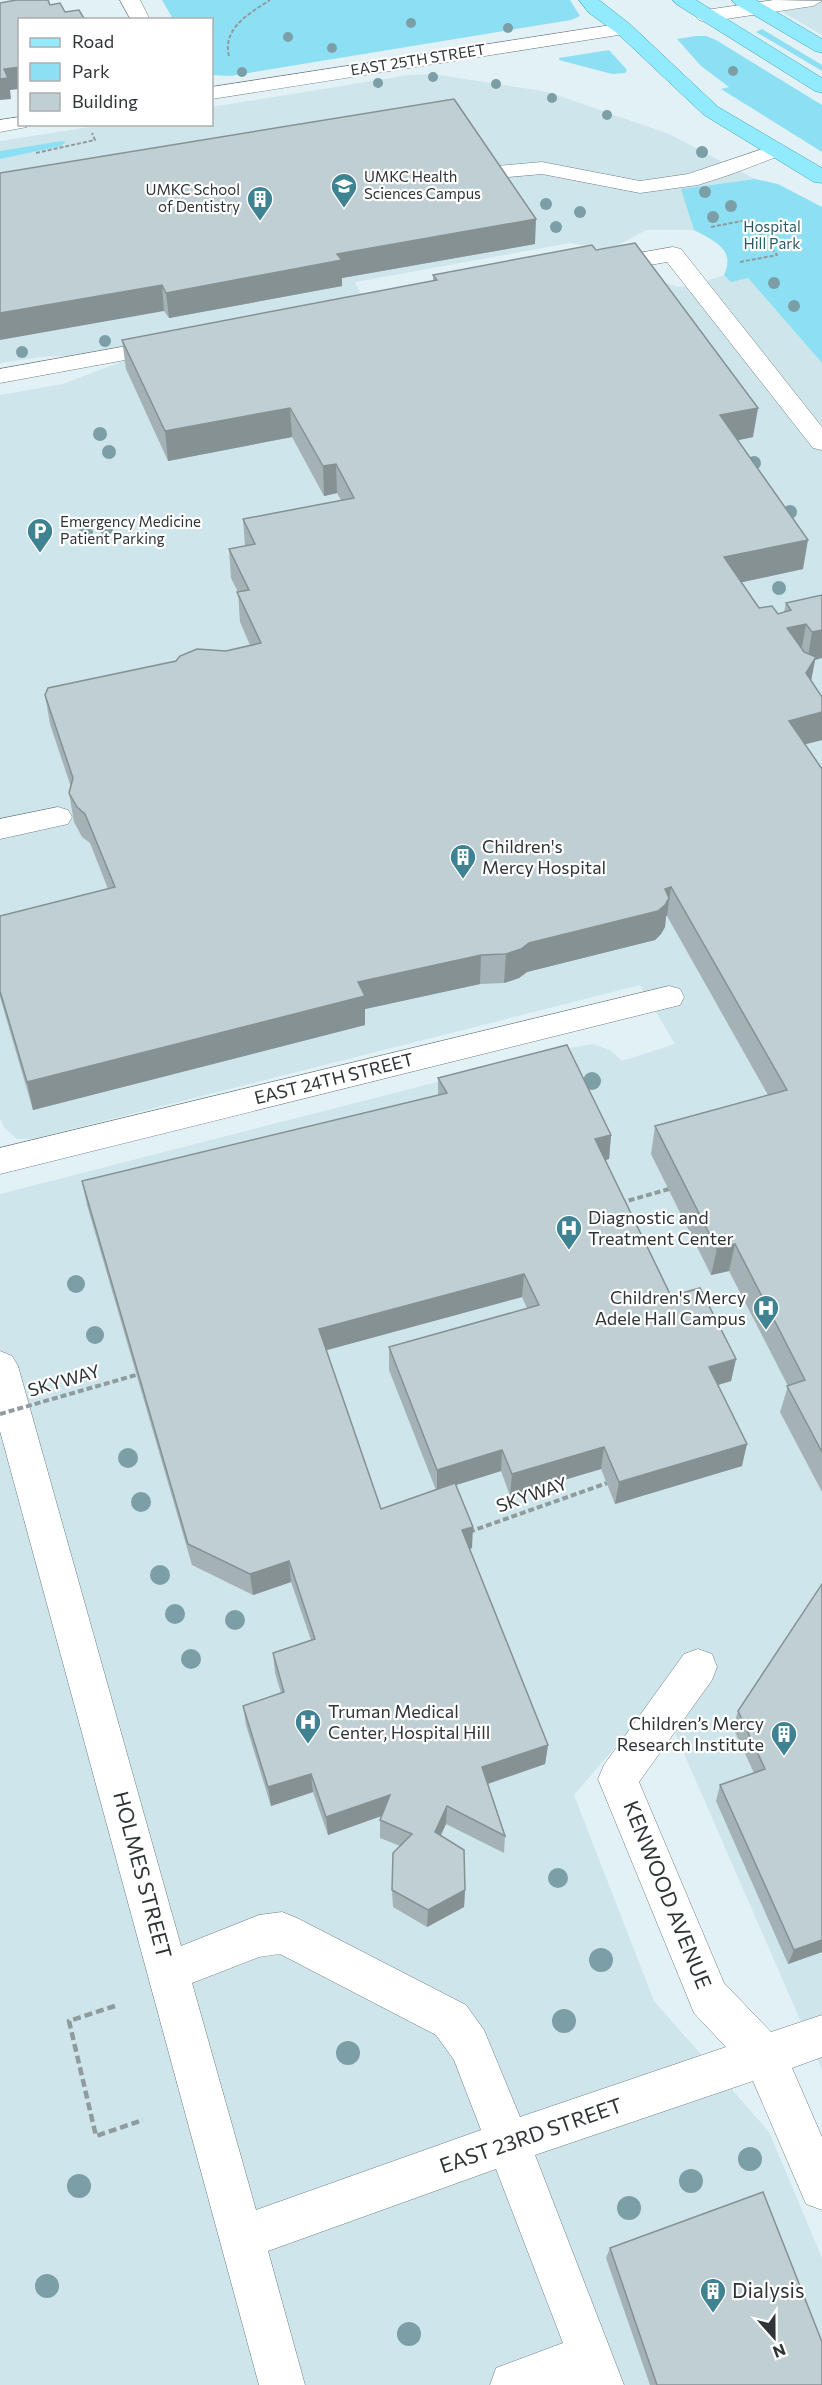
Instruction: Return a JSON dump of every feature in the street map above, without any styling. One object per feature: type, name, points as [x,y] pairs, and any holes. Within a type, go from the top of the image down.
[{"type":"main road","points":[[589,0],[596,9],[624,28],[711,111],[822,177]]},
{"type":"main road","points":[[619,0],[624,28]]},
{"type":"main road","points":[[683,0],[822,87]]},
{"type":"main road","points":[[750,4],[822,47]]},
{"type":"street","points":[[130,0],[140,18]]},
{"type":"street","points":[[706,16],[750,4],[813,0]]},
{"type":"street","name":"EAST 25TH STREET","points":[[213,93],[624,28]]},
{"type":"street","points":[[0,126],[18,123]]},
{"type":"street","points":[[486,173],[542,168],[640,187],[690,180],[725,170],[777,150]]},
{"type":"street","points":[[580,271],[673,254],[822,442]]},
{"type":"street","points":[[0,376],[188,342]]},
{"type":"street","points":[[0,829],[58,817]]},
{"type":"street","name":"EAST 24TH STREET","points":[[0,1161],[669,997]]},
{"type":"street","name":"HOLMES STREET","points":[[0,1366],[282,2385]]},
{"type":"street","name":"KENWOOD AVENUE","points":[[698,1667],[618,1779],[709,1998],[765,2057],[822,2188]]},
{"type":"street","points":[[168,1972],[259,1936],[282,1933],[451,2020],[469,2045],[596,2370],[513,2385]]},
{"type":"street","name":"EAST 23RD STREET","points":[[241,2238],[507,2143],[822,2036]]},
{"type":"path","points":[[230,58],[226,51],[230,34],[241,21],[270,0]]},
{"type":"path","points":[[26,155],[95,140],[92,132]]},
{"type":"path","points":[[711,227],[747,220],[777,255],[740,262]]},
{"type":"path","points":[[763,238],[774,236]]},
{"type":"path","points":[[614,1205],[669,1190]]},
{"type":"path","name":"SKYWAY","points":[[0,1414],[136,1375]]},
{"type":"path","name":"SKYWAY","points":[[466,1532],[607,1483]]},
{"type":"path","points":[[115,2006],[69,2021],[96,2136],[142,2120]]},
{"type":"shaded area","points":[[762,0],[822,0],[822,35]]},
{"type":"shaded area","name":"UMKC Health Sciences Campus","points":[[433,74],[548,92],[669,134],[755,179],[682,189],[694,230],[646,230],[609,250],[570,243],[355,282],[363,298],[81,356],[49,356],[0,363],[0,141],[97,126],[213,126],[213,107],[409,75]]},
{"type":"shaded area","points":[[724,275],[731,281],[748,278],[822,363],[822,2070],[659,1696],[574,1795],[654,2001],[769,2132],[822,2258],[822,2385],[0,2385],[0,1194],[570,1048],[592,1044],[610,1050],[622,1061],[675,1044],[640,985],[32,1139],[17,1139],[4,1127],[0,1118],[0,395],[63,384],[134,357],[654,278],[677,287],[691,286]]},
{"type":"green space","points":[[162,0],[570,0],[580,16],[571,20],[230,76],[213,75],[213,18],[172,18]]},
{"type":"green space","points":[[762,29],[822,65],[822,71],[756,32]]},
{"type":"green space","points":[[706,36],[716,40],[822,105],[822,152],[721,89],[729,87],[701,66],[677,39]]},
{"type":"green space","points":[[609,50],[627,70],[625,73],[612,74],[559,60],[559,58]]},
{"type":"green space","points":[[66,142],[61,146],[0,159],[0,151]]},
{"type":"green space","name":"Hospital Hill Park","points":[[755,179],[778,184],[822,207],[822,363],[748,278],[731,282],[724,275],[727,266],[725,252],[715,242],[694,230],[681,189]]},
{"type":"building","points":[[16,0],[48,0],[50,5],[60,3],[65,12],[79,10],[84,18],[18,18],[18,67],[4,69],[8,78],[0,79],[0,3]]},
{"type":"building","name":"UMKC School of Dentistry","points":[[454,99],[536,219],[337,254],[342,260],[166,293],[162,285],[0,313],[0,173]]},
{"type":"building","name":"Children's Mercy Adele Hall Campus","points":[[635,243],[758,408],[720,415],[808,540],[724,557],[759,608],[772,606],[778,614],[791,610],[786,603],[822,595],[822,630],[812,632],[806,624],[787,628],[804,652],[816,657],[806,673],[822,697],[822,712],[789,721],[822,769],[822,1452],[787,1386],[805,1380],[735,1244],[717,1249],[655,1126],[787,1090],[671,887],[665,889],[669,898],[658,911],[529,943],[521,949],[506,954],[481,955],[358,982],[365,996],[27,1082],[0,991],[0,916],[115,887],[85,814],[77,807],[69,793],[73,778],[45,695],[48,688],[176,661],[180,656],[197,649],[226,651],[261,643],[237,592],[249,590],[229,549],[255,544],[243,519],[354,498],[336,464],[323,466],[290,408],[165,431],[122,340],[437,280],[433,275],[592,245],[596,250]]},
{"type":"building","points":[[567,1045],[611,1135],[595,1139],[671,1296],[700,1288],[736,1359],[709,1367],[747,1444],[619,1482],[604,1447],[512,1474],[502,1450],[437,1470],[389,1347],[539,1305],[524,1274],[319,1329],[381,1509],[455,1483],[473,1527],[462,1530],[548,1745],[482,1767],[505,1836],[447,1806],[435,1832],[464,1850],[465,1890],[428,1910],[392,1890],[393,1853],[412,1834],[380,1820],[390,1795],[326,1817],[311,1774],[268,1787],[243,1706],[284,1692],[273,1653],[315,1639],[289,1561],[250,1574],[188,1544],[82,1181],[447,1093],[438,1078]]},
{"type":"building","name":"Children’s Mercy Research Institute","points":[[822,1584],[822,1940],[794,1950],[720,1785],[765,1769],[738,1711]]},
{"type":"building","name":"Dialysis","points":[[763,2192],[822,2342],[822,2385],[657,2385],[610,2248]]},
{"type":"place","name":"UMKC Health Sciences Campus","points":[[344,209]]},
{"type":"place","name":"UMKC School of Dentistry","points":[[260,222]]},
{"type":"place","name":"Emergency Medicine Patient Parking","points":[[40,554]]},
{"type":"place","name":"Children's Mercy Hospital","points":[[463,880]]},
{"type":"place","name":"Diagnostic and Treatment Center","points":[[569,1251]]},
{"type":"place","name":"Children's Mercy Adele Hall Campus","points":[[766,1331]]},
{"type":"place","name":"Truman Medical Center, Hospital Hill","points":[[308,1745]]},
{"type":"place","name":"Children’s Mercy Research Institute","points":[[784,1757]]},
{"type":"place","name":"Dialysis","points":[[713,2314]]}]
